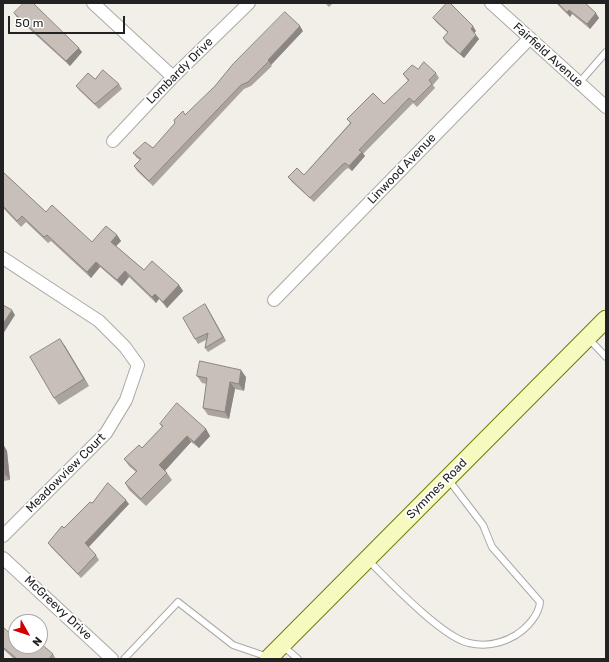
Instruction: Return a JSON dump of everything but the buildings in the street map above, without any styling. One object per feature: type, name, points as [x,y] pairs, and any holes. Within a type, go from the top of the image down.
[{"type":"main road","name":"Symmes Road","points":[[269,658],[606,319]]},
{"type":"street","points":[[93,3],[173,77]]},
{"type":"street","name":"Lombardy Drive","points":[[113,141],[173,77],[249,3]]},
{"type":"street","name":"Fairfield Avenue","points":[[491,3],[606,108]]},
{"type":"street","name":"Linwood Avenue","points":[[274,300],[530,38]]},
{"type":"street","name":"Meadowview Court","points":[[3,258],[99,320],[125,347],[138,365],[126,400],[106,433],[3,536]]},
{"type":"street","name":"McGreevy Drive","points":[[3,558],[112,659]]},
{"type":"lane","points":[[579,83],[606,52]]},
{"type":"lane","points":[[588,338],[606,357]]},
{"type":"lane","points":[[367,559],[414,604],[448,632],[468,643],[490,645],[508,640],[519,633],[532,620],[539,610],[540,602],[492,547],[483,526],[448,478]]},
{"type":"lane","points":[[124,659],[178,602],[233,645],[269,658]]},
{"type":"lane","points":[[282,645],[298,659]]}]
